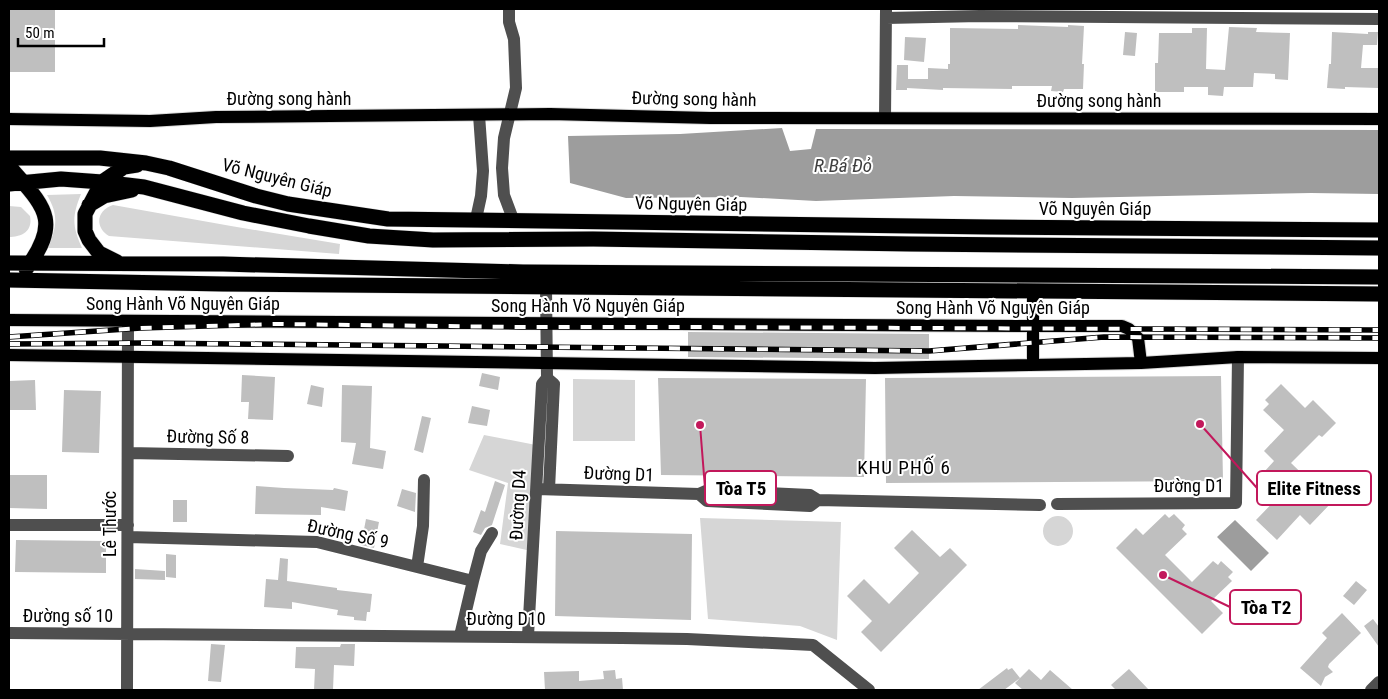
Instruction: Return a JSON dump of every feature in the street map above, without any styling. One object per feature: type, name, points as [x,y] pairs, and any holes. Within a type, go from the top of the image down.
[{"type":"highway","name":"Võ Nguyên Giáp","points":[[9,158],[100,158],[146,164],[169,168],[256,196],[288,204],[388,219],[1379,230]]},
{"type":"highway","points":[[146,164],[124,167],[102,182],[89,205],[84,223],[89,240],[99,253],[154,283]]},
{"type":"highway","points":[[9,166],[15,183],[42,207],[46,217],[45,235],[30,263],[13,280]]},
{"type":"highway","name":"Võ Nguyên Giáp","points":[[15,183],[61,178],[102,182],[144,188],[243,213],[309,226],[369,236],[433,240],[593,239],[1379,248]]},
{"type":"highway","points":[[89,205],[104,196],[144,188]]},
{"type":"highway","points":[[9,263],[223,264],[523,272],[1379,277]]},
{"type":"highway","points":[[13,280],[154,283],[1379,294]]},
{"type":"main road","name":"Đường song hành","points":[[9,119],[150,121],[216,117],[510,115],[1379,119]]},
{"type":"main road","points":[[1033,291],[1033,365]]},
{"type":"main road","name":"Song Hành Võ Nguyên Giáp","points":[[9,320],[1122,326],[1129,329],[1138,338],[1141,363]]},
{"type":"main road","points":[[9,355],[876,368],[1141,363],[1238,358],[1379,358]]},
{"type":"street","points":[[509,9],[514,39],[516,88],[503,146],[502,182],[504,195],[513,219]]},
{"type":"street","points":[[884,118],[886,13],[1316,14],[1379,19]]},
{"type":"street","points":[[476,219],[481,196],[483,170],[479,115]]},
{"type":"street","name":"Đường D4","points":[[528,636],[543,489],[546,415],[554,384],[547,378],[546,287]]},
{"type":"street","name":"Lê Thước","points":[[127,690],[128,321]]},
{"type":"street","name":"Đường D1","points":[[1057,504],[1236,503],[1238,358]]},
{"type":"street","name":"Đường Số 8","points":[[128,453],[288,456]]},
{"type":"street","points":[[417,567],[423,526],[424,480]]},
{"type":"street","name":"Đường D1","points":[[543,489],[699,494],[707,501],[810,506],[818,500],[1040,505]]},
{"type":"street","name":"Đường Số 9","points":[[9,525],[317,542],[473,581]]},
{"type":"street","points":[[460,636],[482,551],[492,533]]},
{"type":"street","name":"Đường số 10","points":[[9,633],[127,634]]},
{"type":"street","name":"Đường D10","points":[[127,634],[528,636],[687,639],[813,645],[869,690]]},
{"type":"street","points":[[1371,690],[1379,682]]},
{"type":"shaded area","points":[[81,194],[74,221],[82,248],[47,248],[55,228],[55,215],[47,195]]},
{"type":"shaded area","points":[[113,205],[340,244],[339,254],[109,236],[101,228],[99,219],[108,207]]},
{"type":"shaded area","points":[[9,206],[21,207],[30,216],[30,226],[26,232],[18,236],[9,237]]},
{"type":"shaded area","points":[[573,379],[635,380],[635,441],[573,441]]},
{"type":"shaded area","points":[[484,435],[536,445],[531,551],[500,544],[508,483],[469,470]]},
{"type":"shaded area","points":[[1058,516],[1069,520],[1073,531],[1069,542],[1058,546],[1047,542],[1043,531],[1047,520]]},
{"type":"shaded area","points":[[700,518],[841,522],[837,640],[800,626],[708,619]]},
{"type":"water","name":"R.Bá Đỏ","points":[[782,128],[790,151],[811,149],[816,129],[1379,130],[1379,194],[1311,193],[1072,198],[954,196],[816,201],[741,197],[626,198],[570,183],[568,136],[680,134]]},
{"type":"water","points":[[1235,520],[1269,553],[1251,571],[1217,537]]},
{"type":"building","points":[[9,9],[55,9],[55,72],[9,72]]},
{"type":"building","points":[[1018,25],[1084,26],[1083,89],[1064,89],[1063,92],[1051,91],[1052,86],[1012,86],[1012,89],[943,88],[943,90],[907,88],[907,90],[896,90],[897,65],[908,65],[908,79],[928,79],[928,68],[948,69],[948,64],[950,64],[950,28],[1018,29]]},
{"type":"building","points":[[1229,27],[1257,28],[1256,32],[1290,33],[1288,80],[1275,79],[1275,74],[1254,73],[1253,87],[1224,87],[1223,96],[1208,95],[1208,87],[1184,87],[1184,92],[1155,92],[1155,63],[1158,63],[1159,33],[1192,33],[1192,28],[1207,28],[1206,69],[1225,70]]},
{"type":"building","points":[[1125,32],[1137,33],[1135,56],[1123,55]]},
{"type":"building","points":[[1332,32],[1368,34],[1368,32],[1378,32],[1377,45],[1363,45],[1361,68],[1378,68],[1378,88],[1327,88],[1329,64],[1331,64]]},
{"type":"building","points":[[905,37],[926,38],[924,62],[904,60]]},
{"type":"building","points":[[688,332],[929,334],[929,359],[688,357]]},
{"type":"building","points":[[482,373],[500,377],[498,390],[479,386]]},
{"type":"building","points":[[242,375],[275,377],[273,420],[248,419],[249,402],[241,402]]},
{"type":"building","points":[[1221,376],[1223,481],[886,483],[885,378]]},
{"type":"building","points":[[658,378],[866,379],[864,477],[661,475]]},
{"type":"building","points":[[35,380],[36,410],[9,410],[9,381]]},
{"type":"building","points":[[1281,384],[1305,408],[1313,400],[1336,423],[1322,437],[1319,435],[1291,463],[1316,487],[1318,484],[1334,500],[1310,525],[1300,515],[1277,540],[1256,520],[1284,491],[1264,472],[1274,461],[1264,451],[1284,430],[1263,410],[1269,404],[1265,400]]},
{"type":"building","points":[[311,385],[324,388],[322,407],[307,404]]},
{"type":"building","points":[[342,385],[372,386],[370,448],[386,451],[383,469],[352,464],[356,443],[341,442]]},
{"type":"building","points":[[64,390],[101,391],[99,453],[62,452]]},
{"type":"building","points":[[472,406],[490,410],[487,426],[468,423]]},
{"type":"building","points":[[422,416],[431,418],[423,453],[414,450]]},
{"type":"building","points":[[9,475],[47,475],[47,509],[9,508]]},
{"type":"building","points":[[495,481],[505,485],[492,525],[485,528],[481,535],[473,532],[481,510],[485,512]]},
{"type":"building","points":[[256,486],[333,490],[334,488],[348,491],[345,511],[321,507],[321,515],[255,514]]},
{"type":"building","points":[[402,489],[416,493],[415,512],[397,506]]},
{"type":"building","points":[[173,500],[187,500],[187,522],[173,522]]},
{"type":"building","points":[[1165,514],[1169,518],[1174,514],[1185,525],[1182,529],[1187,534],[1165,555],[1192,582],[1213,561],[1218,565],[1221,561],[1233,572],[1228,577],[1232,581],[1211,601],[1223,613],[1202,634],[1116,548],[1136,528],[1143,535]]},
{"type":"building","points":[[366,519],[379,522],[374,548],[361,545]]},
{"type":"building","points":[[912,530],[940,557],[950,548],[967,565],[881,652],[861,632],[872,621],[847,596],[864,579],[889,604],[919,573],[894,548]]},
{"type":"building","points":[[556,531],[692,534],[691,620],[555,616]]},
{"type":"building","points":[[16,540],[106,541],[106,573],[15,572]]},
{"type":"building","points":[[166,554],[176,555],[176,578],[166,577]]},
{"type":"building","points":[[280,558],[288,559],[287,581],[372,594],[370,612],[367,612],[366,621],[337,615],[338,610],[292,602],[292,609],[264,607],[266,579],[278,580]]},
{"type":"building","points":[[135,569],[165,571],[165,580],[135,579]]},
{"type":"building","points":[[1356,581],[1367,590],[1354,605],[1343,596]]},
{"type":"building","points":[[1342,613],[1361,633],[1329,664],[1328,667],[1333,672],[1325,677],[1321,686],[1300,668],[1327,638],[1322,633]]},
{"type":"building","points":[[1373,619],[1379,627],[1379,647],[1364,626]]},
{"type":"building","points":[[211,644],[225,645],[221,682],[208,681]]},
{"type":"building","points":[[341,644],[355,644],[354,666],[334,665],[333,690],[314,690],[315,669],[295,668],[296,647],[340,647]]},
{"type":"building","points":[[1007,668],[1008,670],[1012,668],[1020,678],[1004,690],[978,690]]},
{"type":"building","points":[[1029,669],[1041,680],[1050,670],[1073,690],[1023,690],[1015,683]]},
{"type":"building","points":[[1129,669],[1149,690],[1116,690],[1111,685]]},
{"type":"building","points":[[615,670],[616,679],[622,678],[623,690],[545,690],[544,672],[579,671],[579,681],[604,679],[603,671]]},
{"type":"railway","points":[[9,337],[141,328],[276,324],[521,327],[1379,330]]},
{"type":"railway","points":[[9,344],[144,343],[929,351],[1104,337],[1379,338]]},
{"type":"place","name":"Elite Fitness","points":[[1200,424]]},
{"type":"place","name":"Tòa T5","points":[[700,425]]},
{"type":"place","name":"Tòa T2","points":[[1163,575]]},
{"type":"district","name":"KHU PHỐ 6","points":[[904,467]]}]
